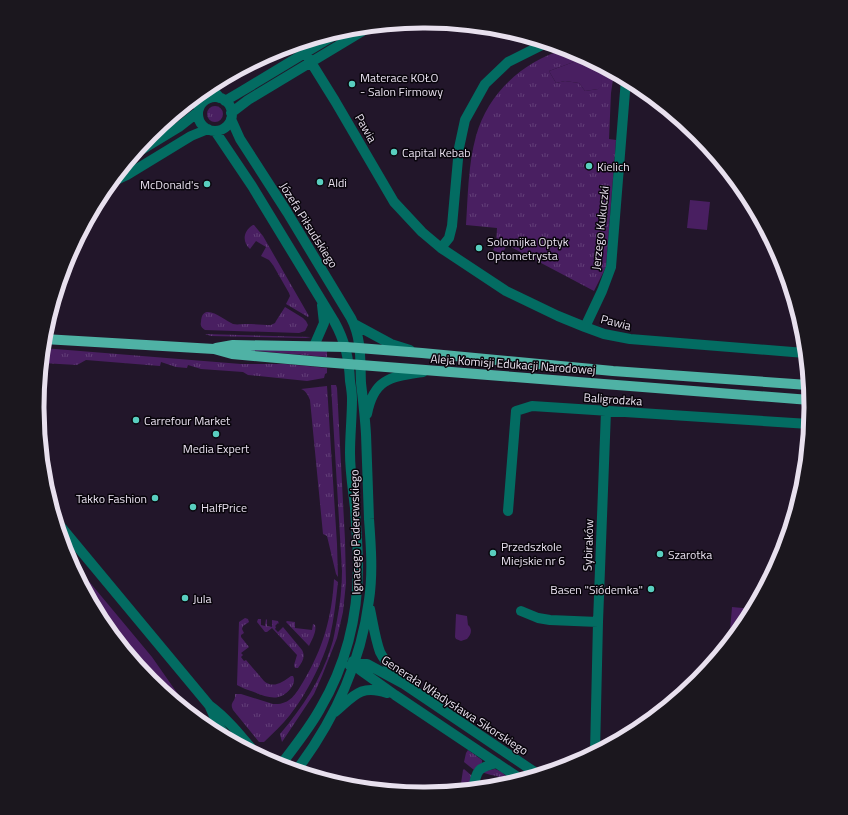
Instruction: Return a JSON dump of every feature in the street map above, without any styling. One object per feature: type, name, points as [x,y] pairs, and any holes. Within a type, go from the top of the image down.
[{"type":"main road","name":"Aleja Komisji Edukacji Narodowej","points":[[51,339],[214,349],[232,354],[429,371],[804,400]]},
{"type":"main road","name":"Aleja Komisji Edukacji Narodowej","points":[[214,349],[233,345],[346,347],[613,371],[803,385]]},
{"type":"street","points":[[122,177],[191,136],[211,130],[220,130],[225,127],[231,116],[248,100],[359,34]]},
{"type":"street","points":[[222,100],[324,42]]},
{"type":"street","points":[[441,248],[449,238],[452,226],[459,148],[465,120],[485,84],[508,62],[538,46]]},
{"type":"street","name":"Pawia","points":[[302,48],[335,101],[394,202],[422,232],[441,248],[506,291],[558,316],[604,334],[630,339],[799,353]]},
{"type":"street","name":"Jerzego Kukuczki","points":[[585,327],[602,291],[611,267],[625,86]]},
{"type":"street","points":[[214,91],[222,100]]},
{"type":"street","points":[[152,144],[188,121],[198,104],[209,98],[215,97],[228,104],[231,116]]},
{"type":"street","points":[[198,104],[199,120],[204,127],[211,130],[252,186],[337,326],[346,347]]},
{"type":"street","name":"Józefa Piłsudskiego","points":[[231,116],[240,139],[287,212],[354,324],[360,348]]},
{"type":"street","points":[[314,346],[324,323],[321,300]]},
{"type":"street","points":[[354,324],[391,344],[422,353]]},
{"type":"street","name":"Ignacego Paderewskiego","points":[[284,760],[310,725],[330,692],[348,644],[354,620],[358,566],[350,465],[352,398],[346,347]]},
{"type":"street","name":"Ignacego Paderewskiego","points":[[301,767],[332,714],[346,686],[355,664],[363,635],[369,603],[371,579],[371,540],[360,348]]},
{"type":"street","points":[[365,422],[368,406],[373,395],[386,380],[396,376],[429,371]]},
{"type":"street","name":"Baligrodzka","points":[[508,510],[516,411],[532,406],[803,424]]},
{"type":"street","name":"Sybiraków","points":[[595,746],[606,411]]},
{"type":"street","points":[[66,533],[209,705],[219,727]]},
{"type":"street","points":[[369,603],[380,652],[404,684]]},
{"type":"street","points":[[521,611],[538,618],[550,620],[598,622]]},
{"type":"street","name":"Generała Władysława Sikorskiego","points":[[348,644],[355,664],[360,670],[516,776]]},
{"type":"street","points":[[339,671],[347,666],[355,664]]},
{"type":"street","name":"Generała Władysława Sikorskiego","points":[[355,664],[367,664],[404,684],[533,771]]},
{"type":"street","points":[[332,714],[356,694],[362,691],[375,689],[395,695]]},
{"type":"street","points":[[209,705],[218,711],[246,743]]},
{"type":"street","points":[[474,784],[478,771],[485,766],[497,763]]},
{"type":"green space","points":[[556,52],[577,61],[549,71],[556,83],[565,81],[579,83],[585,91],[598,89],[601,72],[613,79],[609,139],[616,140],[606,267],[594,291],[507,245],[502,254],[493,250],[496,245],[497,228],[466,225],[471,158],[476,136],[482,120],[498,93],[509,81],[522,70]]},
{"type":"green space","points":[[577,61],[600,72],[602,85],[598,89],[585,91],[579,83],[565,81],[556,83],[549,71]]},
{"type":"green space","points":[[215,106],[222,111],[223,114],[218,121],[215,122],[208,117],[207,114],[212,107]]},
{"type":"green space","points":[[690,200],[710,202],[707,230],[687,228]]},
{"type":"green space","points":[[253,225],[263,236],[309,316],[308,317],[286,304],[290,296],[289,293],[273,265],[269,260],[261,256],[266,247],[256,241],[250,249],[247,246],[245,240],[246,233],[247,230]]},
{"type":"green space","points":[[285,307],[306,321],[308,325],[305,331],[299,333],[205,330],[201,325],[202,316],[209,312],[220,316],[233,324],[271,325],[275,323]]},
{"type":"green space","points":[[205,334],[311,337],[211,336]]},
{"type":"green space","points":[[50,349],[241,364],[285,364],[327,368],[327,373],[325,374],[324,378],[307,381],[248,375],[243,372],[201,369],[188,365],[187,368],[176,367],[161,362],[160,366],[86,360],[77,365],[47,363]]},
{"type":"green space","points":[[232,349],[327,351],[327,357]]},
{"type":"green space","points":[[331,385],[336,385],[337,388],[345,540],[346,583],[343,612],[337,638],[314,694],[282,742],[280,734],[310,693],[327,659],[334,637],[340,602],[342,571]]},
{"type":"green space","points":[[327,386],[338,577],[327,536],[323,534],[310,400],[307,393],[301,389]]},
{"type":"green space","points":[[84,576],[152,657],[182,700],[156,676],[123,639],[95,597]]},
{"type":"green space","points":[[334,579],[338,582],[333,623],[327,646],[313,678],[302,698],[281,726],[264,742],[259,742],[233,710],[232,704],[235,699],[235,694],[241,694],[273,704],[284,703],[294,695],[310,670],[321,645],[329,620]]},
{"type":"green space","points":[[732,607],[746,608],[740,618],[730,632]]},
{"type":"green space","points":[[456,614],[467,616],[468,625],[471,630],[467,639],[461,641],[455,637]]},
{"type":"green space","points":[[245,618],[248,619],[249,622],[243,626],[242,629],[244,633],[241,637],[249,647],[241,653],[243,655],[241,657],[244,661],[246,660],[267,683],[274,685],[278,684],[293,676],[293,685],[283,695],[274,698],[269,697],[237,685],[239,622]]},
{"type":"green space","points":[[258,619],[261,619],[261,625],[265,626],[266,619],[267,626],[272,627],[272,620],[278,621],[279,624],[278,623],[275,626],[275,629],[278,632],[283,627],[302,650],[304,657],[298,668],[295,668],[294,665],[297,655],[272,628],[265,632],[257,622]]},
{"type":"green space","points":[[286,622],[295,622],[295,628],[312,630],[313,624],[315,625],[315,633],[309,646]]},
{"type":"green space","points":[[468,750],[482,760],[482,763],[474,770],[464,762]]},
{"type":"green space","points":[[464,769],[472,776],[471,784],[461,785]]},
{"type":"green space","points":[[495,769],[502,772],[507,778],[502,779],[481,772]]},
{"type":"place","name":"Materace KOŁO - Salon Firmowy","points":[[352,84]]},
{"type":"place","name":"Capital Kebab","points":[[394,152]]},
{"type":"place","name":"Kielich","points":[[589,166]]},
{"type":"place","name":"Aldi","points":[[320,182]]},
{"type":"place","name":"McDonald's","points":[[207,184]]},
{"type":"place","name":"Solomijka Optyk Optometrysta","points":[[479,248]]},
{"type":"place","name":"Carrefour Market","points":[[136,420]]},
{"type":"place","name":"Media Expert","points":[[216,434]]},
{"type":"place","name":"Takko Fashion","points":[[155,498]]},
{"type":"place","name":"HalfPrice","points":[[193,507]]},
{"type":"place","name":"Przedszkole Miejskie nr 6","points":[[493,553]]},
{"type":"place","name":"Szarotka","points":[[660,554]]},
{"type":"place","name":"Basen \"Siódemka\"","points":[[651,589]]},
{"type":"place","name":"Jula","points":[[185,598]]}]
